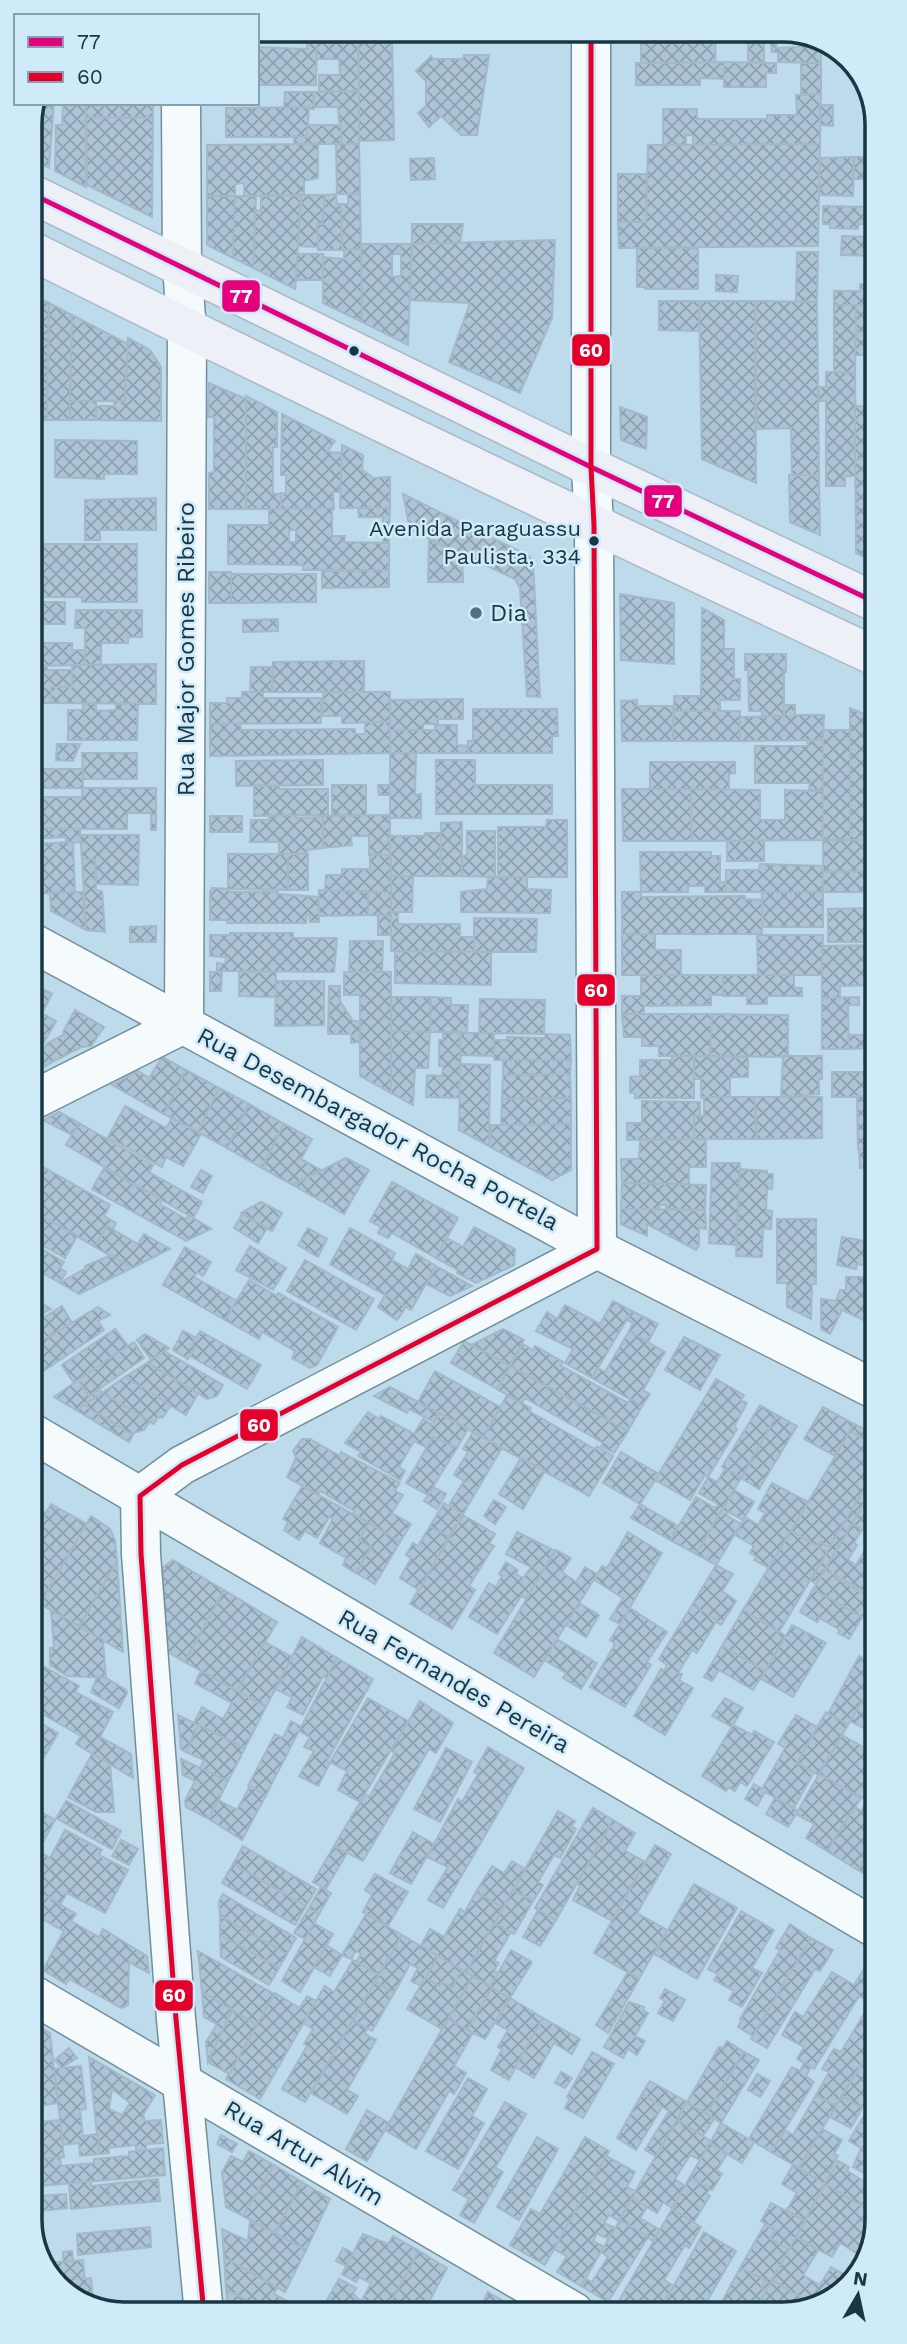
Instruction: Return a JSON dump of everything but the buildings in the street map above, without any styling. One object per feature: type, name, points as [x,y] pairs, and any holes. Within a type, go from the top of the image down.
[{"type":"main road","points":[[42,199],[591,467],[865,597]]},
{"type":"main road","points":[[42,256],[594,525],[865,651]]},
{"type":"street","points":[[203,2302],[182,2081],[141,1553],[140,1496],[182,1465],[597,1249],[594,525],[591,467],[591,42]]},
{"type":"street","name":"Rua Major Gomes Ribeiro","points":[[181,105],[182,268],[187,329],[184,1024]]},
{"type":"street","name":"Rua Desembargador Rocha Portela","points":[[42,948],[597,1249],[865,1384]]},
{"type":"street","points":[[42,1095],[184,1024]]},
{"type":"street","name":"Rua Fernandes Pereira","points":[[42,1439],[865,1922]]},
{"type":"street","name":"Rua Artur Alvim","points":[[42,2000],[557,2302]]},
{"type":"transit line","name":"60","points":[[203,2302],[176,2019],[141,1554],[140,1496],[182,1465],[597,1249],[594,525],[591,467],[591,42]]},
{"type":"transit line","name":"77","points":[[42,199],[591,467],[865,597]]},
{"type":"place","name":"Avenida Paraguassu Paulista, 334","points":[[594,541]]},
{"type":"place","name":"Dia","points":[[476,613]]}]
